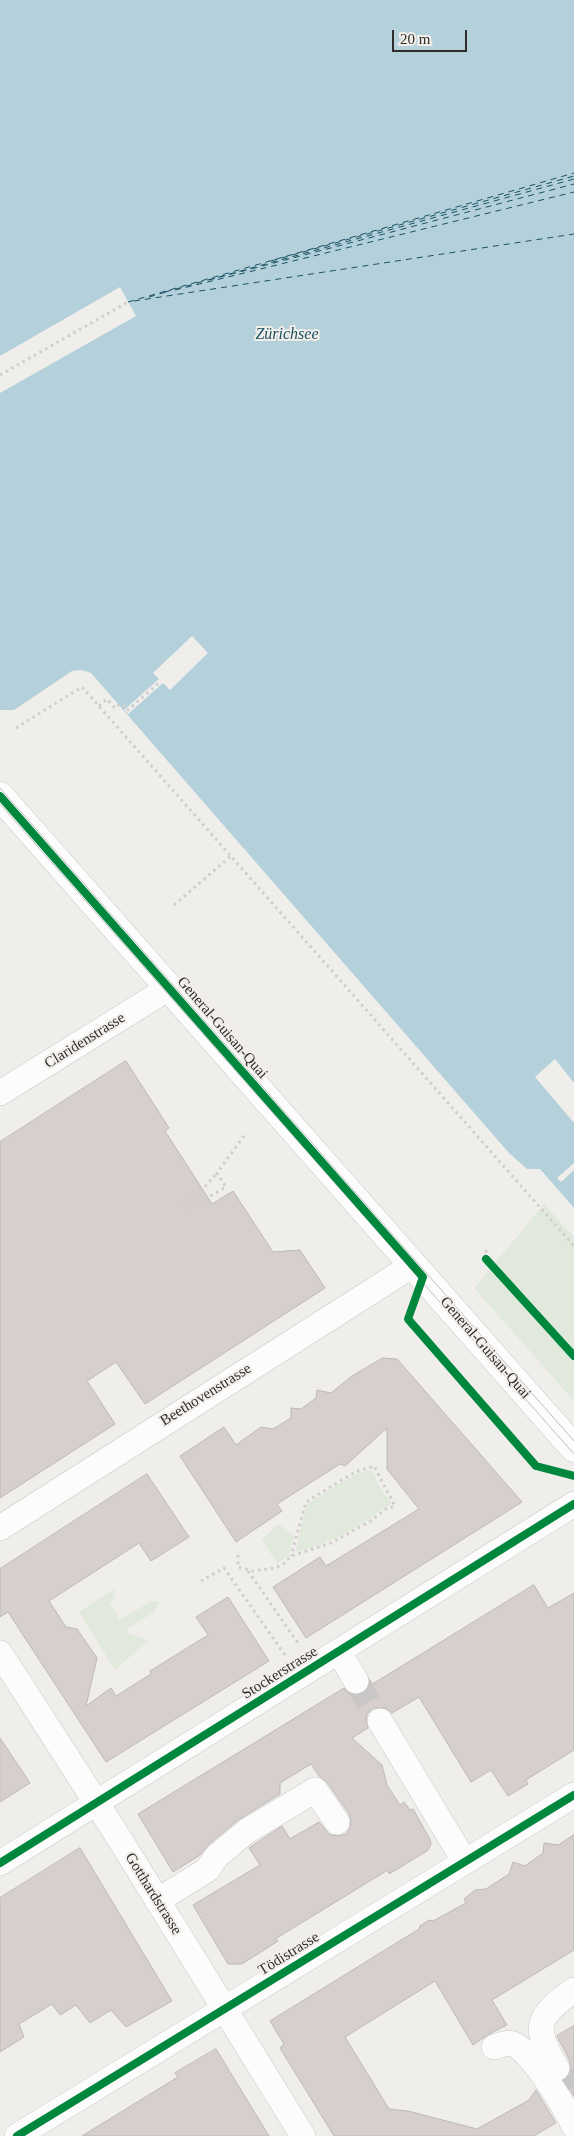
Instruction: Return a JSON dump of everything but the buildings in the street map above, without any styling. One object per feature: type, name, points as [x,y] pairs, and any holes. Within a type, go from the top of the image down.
[{"type":"main road","name":"General-Guisan-Quai","points":[[0,796],[574,1448]]},
{"type":"street","name":"Claridenstrasse","points":[[3,1091],[169,988]]},
{"type":"street","name":"Beethovenstrasse","points":[[0,1528],[413,1265]]},
{"type":"street","name":"Stockerstrasse","points":[[0,1863],[574,1504]]},
{"type":"street","points":[[339,1652],[356,1681]]},
{"type":"street","name":"Gotthardstrasse","points":[[0,1653],[303,2136]]},
{"type":"street","points":[[380,1721],[465,1862]]},
{"type":"street","points":[[157,1901],[207,1870],[217,1856],[247,1831],[315,1790],[337,1822]]},
{"type":"street","name":"Tödistrasse","points":[[17,2136],[574,1796]]},
{"type":"street","points":[[557,2068],[543,2044],[542,2022],[549,2009],[574,1990]]},
{"type":"street","points":[[494,2047],[511,2043],[520,2047],[543,2075],[574,2126]]},
{"type":"path","points":[[0,375],[128,302]]},
{"type":"path","points":[[99,706],[107,699],[115,708],[122,703],[128,710],[161,681]]},
{"type":"path","points":[[16,728],[82,687],[574,1246]]},
{"type":"path","points":[[174,905],[231,856]]},
{"type":"path","points":[[184,1202],[204,1189],[246,1133]]},
{"type":"path","points":[[188,1209],[226,1187],[217,1173]]},
{"type":"path","points":[[486,1250],[486,1259]]},
{"type":"path","points":[[238,1555],[238,1567],[248,1571],[275,1568],[284,1564],[291,1556],[306,1502],[355,1472],[374,1466],[395,1506],[386,1509],[369,1522],[330,1543],[291,1556]]},
{"type":"path","points":[[201,1581],[224,1568],[286,1658]]},
{"type":"path","points":[[248,1571],[301,1648]]},
{"type":"shaded area","points":[[544,1204],[574,1237],[574,1401],[474,1288]]},
{"type":"shaded area","points":[[372,1470],[378,1484],[391,1503],[390,1505],[342,1535],[295,1552],[307,1504],[359,1472]]},
{"type":"shaded area","points":[[278,1524],[295,1536],[288,1556],[277,1564],[262,1539]]},
{"type":"shaded area","points":[[114,1589],[115,1599],[110,1603],[120,1620],[151,1601],[160,1602],[154,1612],[127,1629],[129,1634],[149,1640],[115,1670],[79,1612]]},
{"type":"water","name":"Zürichsee","points":[[0,0],[574,0],[574,1208],[540,1169],[527,1169],[509,1153],[91,673],[82,670],[72,671],[14,710],[0,710]]},
{"type":"pier","points":[[120,287],[136,316],[0,393],[0,356]]},
{"type":"pier","points":[[192,636],[208,653],[170,690],[163,683],[128,714],[124,710],[159,679],[153,673]]},
{"type":"pier","points":[[555,1059],[574,1083],[574,1123],[535,1077]]},
{"type":"pier","points":[[574,1163],[574,1170],[561,1182],[557,1178]]},
{"type":"ferry route","points":[[128,302],[574,173]]},
{"type":"ferry route","points":[[271,261],[574,176]]},
{"type":"ferry route","points":[[197,283],[574,179]]},
{"type":"ferry route","points":[[209,280],[574,184]]},
{"type":"ferry route","points":[[175,290],[574,192]]},
{"type":"ferry route","points":[[134,301],[574,234]]},
{"type":"ferry route","points":[[165,292],[198,283]]},
{"type":"ferry route","points":[[149,297],[166,292]]},
{"type":"tunnel","points":[[356,1681],[380,1721]]},
{"type":"tunnel","points":[[557,2068],[574,2096]]},
{"type":"tram line","points":[[0,788],[574,1441]]},
{"type":"tram line","points":[[0,804],[574,1454]]},
{"type":"cycle path","points":[[0,796],[423,1277],[408,1319],[536,1466],[574,1476]]},
{"type":"cycle path","points":[[486,1259],[574,1356]]},
{"type":"cycle path","points":[[0,1863],[574,1504]]},
{"type":"cycle path","points":[[17,2136],[574,1795]]}]
